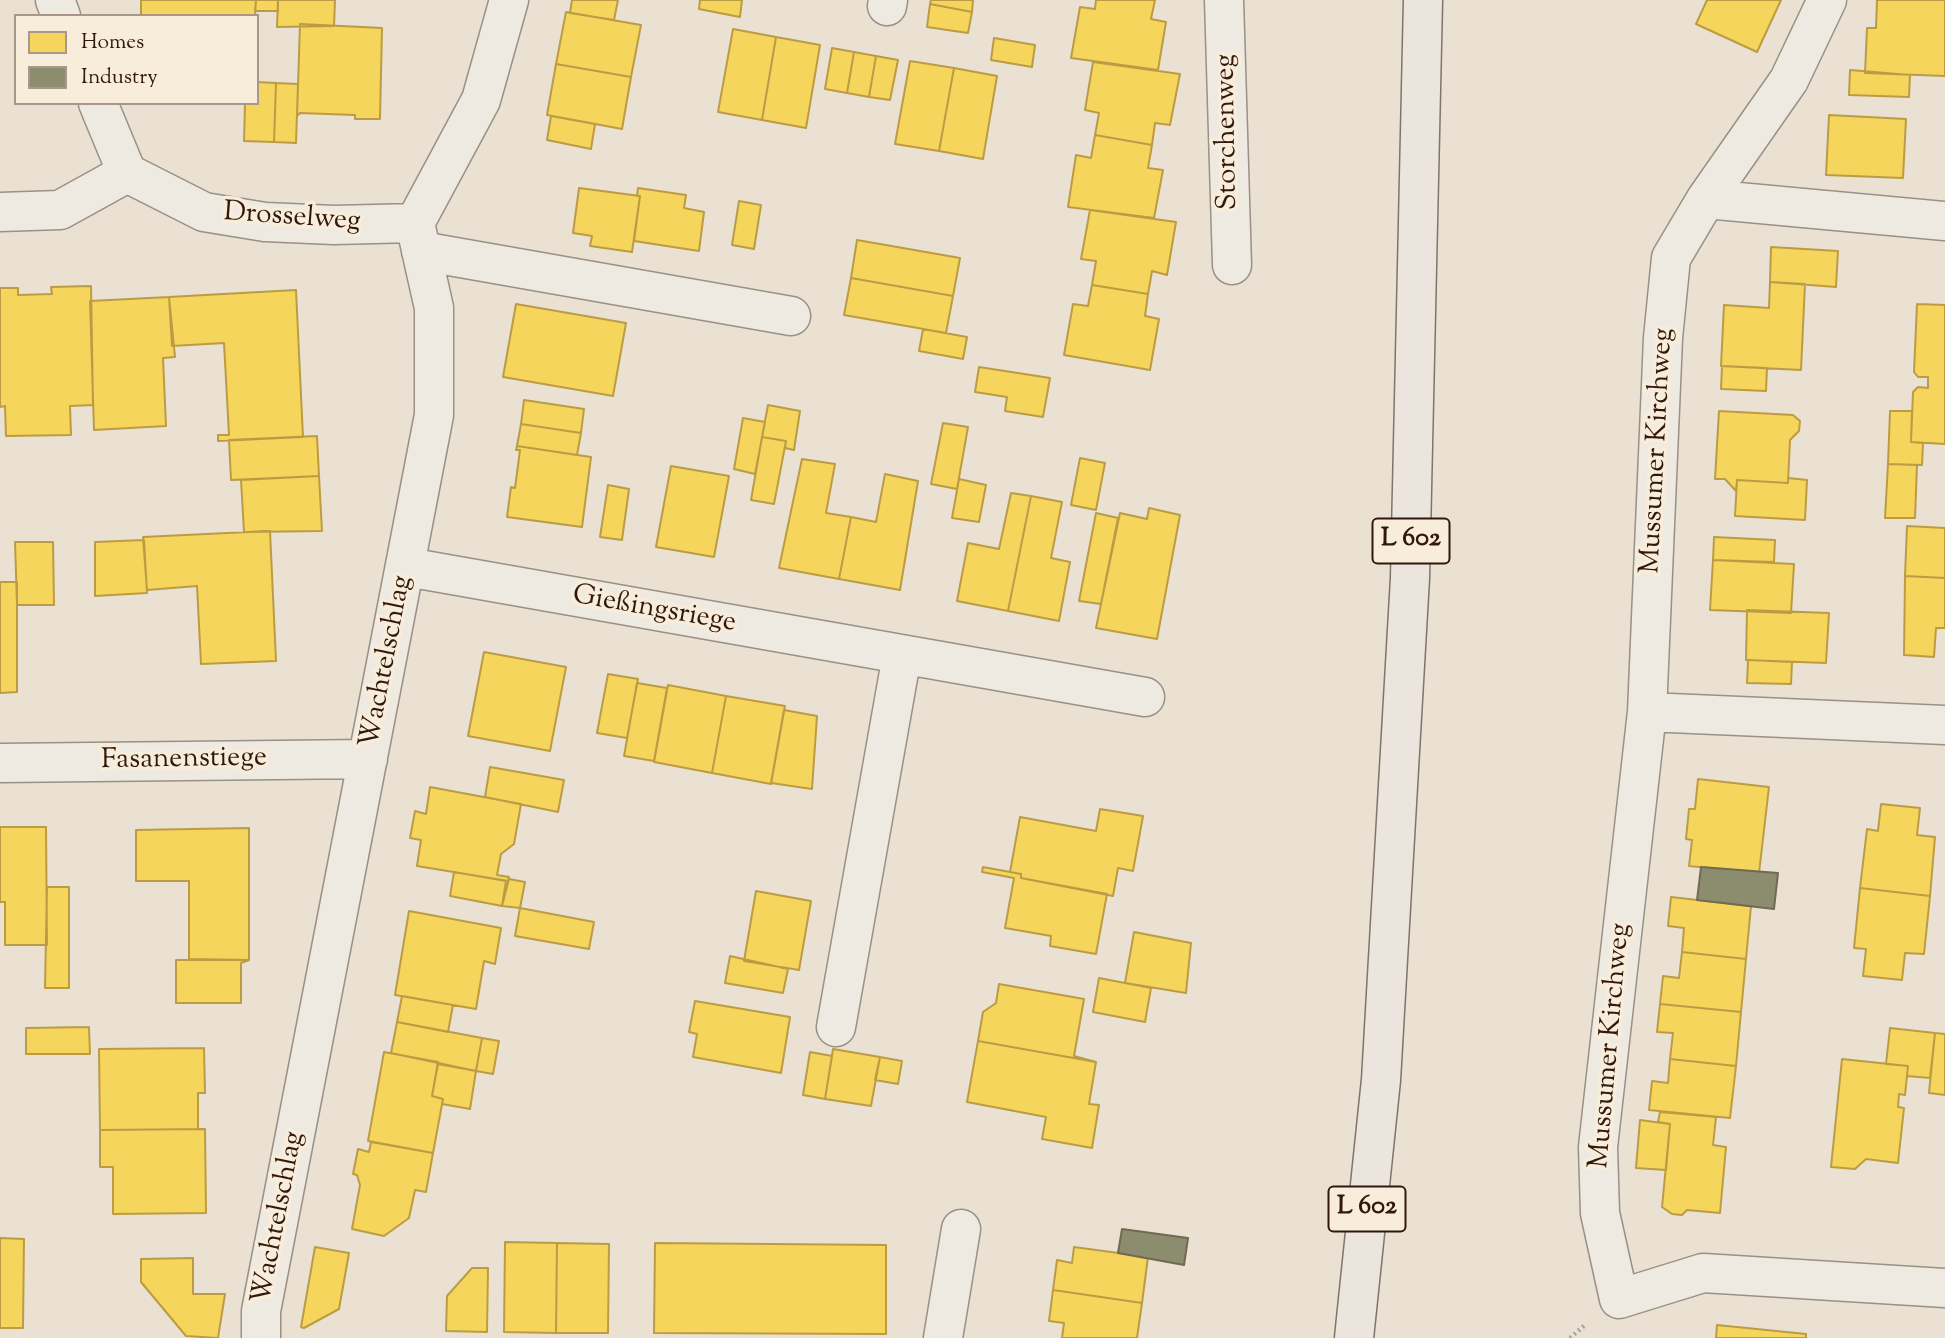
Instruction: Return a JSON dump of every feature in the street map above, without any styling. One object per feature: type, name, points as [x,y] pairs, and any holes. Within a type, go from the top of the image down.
[{"type":"main road","name":"L 602","points":[[1354,1338],[1381,1080],[1410,578],[1423,0]]},
{"type":"street","points":[[418,237],[481,100],[509,0]]},
{"type":"street","name":"Storchenweg","points":[[1224,0],[1231,265]]},
{"type":"street","name":"Mussumer Kirchweg","points":[[1827,0],[1790,80],[1706,199],[1671,258],[1663,338],[1647,712],[1598,1147],[1600,1213],[1619,1299],[1703,1273],[1945,1288]]},
{"type":"street","points":[[0,212],[60,210],[127,173],[99,105]]},
{"type":"street","name":"Drosselweg","points":[[127,173],[204,212],[418,237],[791,316]]},
{"type":"street","points":[[1706,199],[1945,221]]},
{"type":"street","name":"Wachtelschlag","points":[[261,1338],[261,1311],[407,567],[434,415],[434,308],[418,237]]},
{"type":"street","name":"Gießingsriege","points":[[407,567],[1145,697]]},
{"type":"street","points":[[836,1027],[902,655]]},
{"type":"street","points":[[1647,712],[1945,725]]},
{"type":"street","name":"Fasanenstiege","points":[[0,763],[368,759]]},
{"type":"street","points":[[943,1338],[961,1229]]},
{"type":"building: Homes","points":[[141,0],[256,0],[255,14],[141,14]]},
{"type":"building: Homes","points":[[256,0],[278,0],[278,11],[255,11]]},
{"type":"building: Homes","points":[[278,0],[335,0],[334,26],[277,27]]},
{"type":"building: Homes","points":[[572,0],[618,0],[614,20],[570,13]]},
{"type":"building: Homes","points":[[700,0],[742,0],[740,17],[699,9]]},
{"type":"building: Homes","points":[[931,0],[973,0],[972,12],[930,4]]},
{"type":"building: Homes","points":[[1096,0],[1155,0],[1151,19],[1166,22],[1158,70],[1071,58],[1080,7],[1095,9]]},
{"type":"building: Homes","points":[[1707,0],[1781,0],[1757,52],[1696,24]]},
{"type":"building: Homes","points":[[1877,0],[1945,0],[1945,76],[1865,73],[1867,28],[1876,28]]},
{"type":"building: Homes","points":[[930,4],[972,12],[968,33],[927,27]]},
{"type":"building: Homes","points":[[566,12],[641,25],[631,77],[556,64]]},
{"type":"building: Homes","points":[[300,24],[382,28],[380,119],[355,119],[355,115],[300,113],[297,116]]},
{"type":"building: Homes","points":[[733,29],[776,37],[762,120],[718,112]]},
{"type":"building: Homes","points":[[776,37],[820,45],[806,128],[762,120]]},
{"type":"building: Homes","points":[[994,38],[1035,45],[1032,67],[991,60]]},
{"type":"building: Homes","points":[[832,48],[854,52],[847,93],[825,89]]},
{"type":"building: Homes","points":[[854,52],[876,56],[869,97],[847,93]]},
{"type":"building: Homes","points":[[876,56],[898,60],[890,100],[869,97]]},
{"type":"building: Homes","points":[[910,61],[954,68],[939,151],[895,144]]},
{"type":"building: Homes","points":[[1093,62],[1180,74],[1170,125],[1155,123],[1152,145],[1095,135],[1099,113],[1085,110]]},
{"type":"building: Homes","points":[[556,64],[631,77],[622,129],[547,115]]},
{"type":"building: Homes","points":[[954,68],[997,76],[983,159],[939,151]]},
{"type":"building: Homes","points":[[1850,70],[1910,75],[1909,97],[1849,95]]},
{"type":"building: Homes","points":[[259,82],[276,83],[274,142],[244,141],[245,105],[259,105]]},
{"type":"building: Homes","points":[[276,83],[298,84],[296,143],[274,142]]},
{"type":"building: Homes","points":[[1829,115],[1906,119],[1903,178],[1826,175]]},
{"type":"building: Homes","points":[[551,116],[595,124],[591,149],[547,140]]},
{"type":"building: Homes","points":[[1095,135],[1152,145],[1148,168],[1163,170],[1154,218],[1068,207],[1076,155],[1091,158]]},
{"type":"building: Homes","points":[[579,188],[640,196],[632,252],[590,246],[592,236],[573,233]]},
{"type":"building: Homes","points":[[638,188],[686,195],[684,208],[704,212],[699,251],[634,241],[640,196],[637,196]]},
{"type":"building: Homes","points":[[739,201],[761,205],[754,249],[732,245]]},
{"type":"building: Homes","points":[[1090,210],[1176,222],[1167,275],[1152,271],[1148,294],[1092,285],[1096,261],[1081,259]]},
{"type":"building: Homes","points":[[857,240],[960,258],[953,296],[851,278]]},
{"type":"building: Homes","points":[[1771,247],[1838,251],[1836,287],[1770,282]]},
{"type":"building: Homes","points":[[851,278],[953,296],[946,333],[844,315]]},
{"type":"building: Homes","points":[[1770,282],[1805,284],[1801,370],[1721,366],[1724,305],[1769,308]]},
{"type":"building: Homes","points":[[1092,285],[1148,294],[1145,316],[1159,319],[1150,370],[1064,355],[1073,304],[1088,306]]},
{"type":"building: Homes","points":[[91,286],[93,405],[70,406],[71,435],[6,436],[5,406],[0,407],[0,288],[18,288],[18,295],[52,294],[51,287]]},
{"type":"building: Homes","points":[[296,290],[303,437],[218,441],[218,435],[229,435],[224,343],[172,346],[169,297]]},
{"type":"building: Homes","points":[[169,297],[175,357],[163,358],[166,426],[94,430],[90,301]]},
{"type":"building: Homes","points":[[516,304],[626,323],[613,396],[503,377]]},
{"type":"building: Homes","points":[[1917,304],[1945,305],[1945,444],[1911,442],[1913,392],[1918,387],[1928,388],[1928,377],[1918,377],[1914,372]]},
{"type":"building: Homes","points":[[923,329],[967,337],[963,359],[919,351]]},
{"type":"building: Homes","points":[[1722,366],[1767,368],[1766,391],[1721,389]]},
{"type":"building: Homes","points":[[979,367],[1050,378],[1043,417],[1005,411],[1007,397],[975,392]]},
{"type":"building: Homes","points":[[524,400],[584,409],[581,433],[521,424]]},
{"type":"building: Homes","points":[[768,405],[800,411],[794,450],[785,448],[786,441],[762,437]]},
{"type":"building: Homes","points":[[1719,411],[1793,415],[1800,421],[1799,431],[1790,440],[1788,483],[1737,480],[1736,491],[1725,479],[1715,479]]},
{"type":"building: Homes","points":[[1890,411],[1912,411],[1911,442],[1923,443],[1922,465],[1888,464]]},
{"type":"building: Homes","points":[[743,418],[765,422],[755,474],[734,469]]},
{"type":"building: Homes","points":[[943,423],[968,427],[957,489],[931,484]]},
{"type":"building: Homes","points":[[521,424],[581,433],[577,455],[517,446]]},
{"type":"building: Homes","points":[[317,436],[319,476],[231,480],[229,440]]},
{"type":"building: Homes","points":[[762,437],[786,441],[774,504],[751,500]]},
{"type":"building: Homes","points":[[517,446],[591,457],[582,527],[507,517],[511,487],[515,488],[520,450],[516,450]]},
{"type":"building: Homes","points":[[1080,458],[1105,463],[1096,510],[1071,505]]},
{"type":"building: Homes","points":[[802,459],[835,464],[826,513],[851,517],[839,579],[779,568]]},
{"type":"building: Homes","points":[[1888,464],[1917,465],[1915,518],[1885,518]]},
{"type":"building: Homes","points":[[671,466],[729,476],[714,557],[656,547]]},
{"type":"building: Homes","points":[[885,474],[918,481],[900,590],[839,579],[851,517],[876,522]]},
{"type":"building: Homes","points":[[319,476],[322,531],[244,532],[241,480]]},
{"type":"building: Homes","points":[[1788,478],[1807,480],[1805,520],[1735,516],[1737,480],[1788,483]]},
{"type":"building: Homes","points":[[959,479],[986,485],[979,522],[952,518]]},
{"type":"building: Homes","points":[[608,485],[629,489],[622,540],[600,537]]},
{"type":"building: Homes","points":[[1011,493],[1031,496],[1008,611],[957,601],[968,543],[999,549]]},
{"type":"building: Homes","points":[[1031,496],[1062,502],[1051,558],[1070,562],[1059,621],[1008,611]]},
{"type":"building: Homes","points":[[1149,508],[1180,515],[1157,639],[1096,628],[1120,513],[1147,519]]},
{"type":"building: Homes","points":[[1096,513],[1118,518],[1101,604],[1079,601]]},
{"type":"building: Homes","points":[[1907,526],[1945,528],[1945,578],[1905,576]]},
{"type":"building: Homes","points":[[270,531],[276,661],[201,664],[197,586],[147,590],[143,537]]},
{"type":"building: Homes","points":[[1714,537],[1775,540],[1774,562],[1713,560]]},
{"type":"building: Homes","points":[[144,540],[147,593],[95,596],[95,542]]},
{"type":"building: Homes","points":[[15,542],[53,542],[54,605],[17,605]]},
{"type":"building: Homes","points":[[1713,560],[1794,564],[1791,613],[1710,610]]},
{"type":"building: Homes","points":[[1905,576],[1945,578],[1945,628],[1936,628],[1934,657],[1904,655]]},
{"type":"building: Homes","points":[[0,582],[17,582],[17,692],[0,693]]},
{"type":"building: Homes","points":[[1747,610],[1829,613],[1826,663],[1746,660]]},
{"type":"building: Homes","points":[[484,652],[566,667],[550,751],[468,736]]},
{"type":"building: Homes","points":[[1748,660],[1792,662],[1791,684],[1747,683]]},
{"type":"building: Homes","points":[[608,674],[638,679],[627,738],[597,733]]},
{"type":"building: Homes","points":[[637,683],[667,688],[654,761],[624,756]]},
{"type":"building: Homes","points":[[668,685],[726,696],[712,773],[654,762]]},
{"type":"building: Homes","points":[[726,696],[785,706],[771,784],[712,773]]},
{"type":"building: Homes","points":[[784,710],[817,716],[812,789],[771,783]]},
{"type":"building: Homes","points":[[490,767],[564,780],[558,812],[485,797]]},
{"type":"building: Homes","points":[[1698,779],[1769,787],[1759,873],[1689,866],[1692,840],[1686,839],[1689,809],[1695,809]]},
{"type":"building: Homes","points":[[430,787],[521,804],[514,844],[501,854],[497,875],[509,877],[508,881],[417,866],[421,840],[410,838],[415,811],[426,814]]},
{"type":"building: Homes","points":[[1881,804],[1920,808],[1917,835],[1935,837],[1930,896],[1860,888],[1867,829],[1878,831]]},
{"type":"building: Homes","points":[[1100,809],[1143,816],[1133,871],[1118,868],[1113,896],[1021,878],[1021,874],[1010,872],[1020,817],[1096,831]]},
{"type":"building: Homes","points":[[0,827],[46,827],[47,945],[5,945],[5,902],[0,902]]},
{"type":"building: Homes","points":[[249,828],[249,960],[189,959],[189,881],[136,881],[136,830]]},
{"type":"building: Homes","points":[[983,867],[1021,874],[1021,878],[1107,894],[1096,954],[1050,946],[1051,936],[1005,928],[1014,878],[982,872]]},
{"type":"building: Homes","points":[[454,872],[506,881],[502,906],[450,896]]},
{"type":"building: Homes","points":[[509,879],[525,882],[520,908],[502,906]]},
{"type":"building: Homes","points":[[47,887],[69,887],[69,988],[45,988]]},
{"type":"building: Homes","points":[[1860,888],[1930,896],[1924,954],[1905,953],[1902,980],[1863,976],[1866,949],[1854,948]]},
{"type":"building: Homes","points":[[756,891],[811,901],[799,970],[744,961]]},
{"type":"building: Homes","points":[[1671,897],[1751,906],[1746,959],[1682,952],[1684,928],[1668,926]]},
{"type":"building: Homes","points":[[520,908],[594,922],[589,949],[515,936]]},
{"type":"building: Homes","points":[[409,911],[501,928],[495,964],[484,961],[476,1009],[395,995]]},
{"type":"building: Homes","points":[[1134,932],[1191,943],[1186,993],[1125,983]]},
{"type":"building: Homes","points":[[1682,952],[1746,959],[1741,1012],[1660,1004],[1663,976],[1679,978]]},
{"type":"building: Homes","points":[[730,956],[788,969],[783,993],[725,983]]},
{"type":"building: Homes","points":[[176,960],[249,960],[241,963],[241,1003],[176,1003]]},
{"type":"building: Homes","points":[[1099,978],[1151,988],[1145,1022],[1093,1012]]},
{"type":"building: Homes","points":[[999,984],[1084,999],[1074,1056],[1096,1062],[978,1041],[983,1012],[996,1003]]},
{"type":"building: Homes","points":[[402,996],[453,1005],[448,1032],[397,1022]]},
{"type":"building: Homes","points":[[695,1001],[790,1017],[781,1073],[693,1057],[697,1034],[689,1032]]},
{"type":"building: Homes","points":[[1660,1004],[1741,1012],[1736,1066],[1670,1059],[1673,1033],[1657,1032]]},
{"type":"building: Homes","points":[[397,1022],[482,1038],[476,1071],[391,1053]]},
{"type":"building: Homes","points":[[89,1027],[90,1054],[26,1054],[26,1028]]},
{"type":"building: Homes","points":[[1890,1028],[1935,1033],[1930,1078],[1907,1076],[1908,1066],[1886,1064]]},
{"type":"building: Homes","points":[[1935,1033],[1945,1034],[1945,1095],[1929,1093]]},
{"type":"building: Homes","points":[[482,1038],[499,1041],[493,1074],[476,1071]]},
{"type":"building: Homes","points":[[978,1041],[1096,1062],[1089,1104],[1099,1105],[1092,1148],[1042,1139],[1046,1117],[967,1102]]},
{"type":"building: Homes","points":[[204,1048],[205,1093],[198,1093],[198,1129],[205,1129],[100,1130],[99,1049]]},
{"type":"building: Homes","points":[[833,1049],[880,1057],[871,1106],[825,1099]]},
{"type":"building: Homes","points":[[384,1052],[438,1062],[432,1096],[443,1099],[433,1153],[368,1141]]},
{"type":"building: Homes","points":[[810,1052],[832,1056],[825,1099],[803,1095]]},
{"type":"building: Homes","points":[[880,1057],[902,1061],[898,1084],[875,1080]]},
{"type":"building: Homes","points":[[1670,1059],[1736,1066],[1730,1118],[1649,1110],[1652,1081],[1668,1083]]},
{"type":"building: Homes","points":[[1842,1059],[1908,1066],[1905,1095],[1899,1094],[1898,1107],[1904,1108],[1898,1163],[1866,1159],[1855,1169],[1831,1167]]},
{"type":"building: Homes","points":[[438,1064],[476,1071],[470,1109],[442,1104],[443,1099],[432,1096]]},
{"type":"building: Homes","points":[[1660,1112],[1716,1117],[1713,1145],[1726,1147],[1720,1213],[1687,1210],[1682,1215],[1672,1214],[1662,1207],[1670,1124],[1658,1122]]},
{"type":"building: Homes","points":[[1640,1120],[1670,1124],[1666,1170],[1636,1168]]},
{"type":"building: Homes","points":[[205,1129],[206,1213],[113,1214],[113,1167],[100,1167],[100,1130]]},
{"type":"building: Homes","points":[[371,1142],[433,1153],[426,1192],[415,1190],[409,1218],[384,1236],[352,1229],[360,1185],[357,1175],[353,1174],[358,1149],[369,1152]]},
{"type":"building: Homes","points":[[0,1238],[24,1239],[23,1328],[0,1328]]},
{"type":"building: Homes","points":[[505,1242],[557,1243],[556,1333],[504,1332]]},
{"type":"building: Homes","points":[[557,1243],[609,1244],[608,1333],[556,1333]]},
{"type":"building: Homes","points":[[655,1243],[886,1245],[886,1334],[654,1333]]},
{"type":"building: Homes","points":[[315,1247],[349,1253],[339,1309],[304,1328],[301,1327]]},
{"type":"building: Homes","points":[[1074,1247],[1148,1257],[1142,1303],[1053,1290],[1057,1260],[1072,1263]]},
{"type":"building: Homes","points":[[193,1258],[193,1294],[225,1294],[218,1338],[186,1336],[141,1282],[141,1259]]},
{"type":"building: Homes","points":[[472,1268],[488,1268],[487,1332],[446,1331],[447,1296]]},
{"type":"building: Homes","points":[[1053,1290],[1142,1303],[1137,1338],[1062,1338],[1064,1323],[1049,1321]]},
{"type":"building: Homes","points":[[1717,1325],[1806,1334],[1806,1338],[1716,1338]]},
{"type":"building: Industry","points":[[1701,867],[1778,873],[1774,909],[1697,900]]},
{"type":"building: Industry","points":[[1122,1229],[1188,1238],[1184,1265],[1118,1253]]}]
